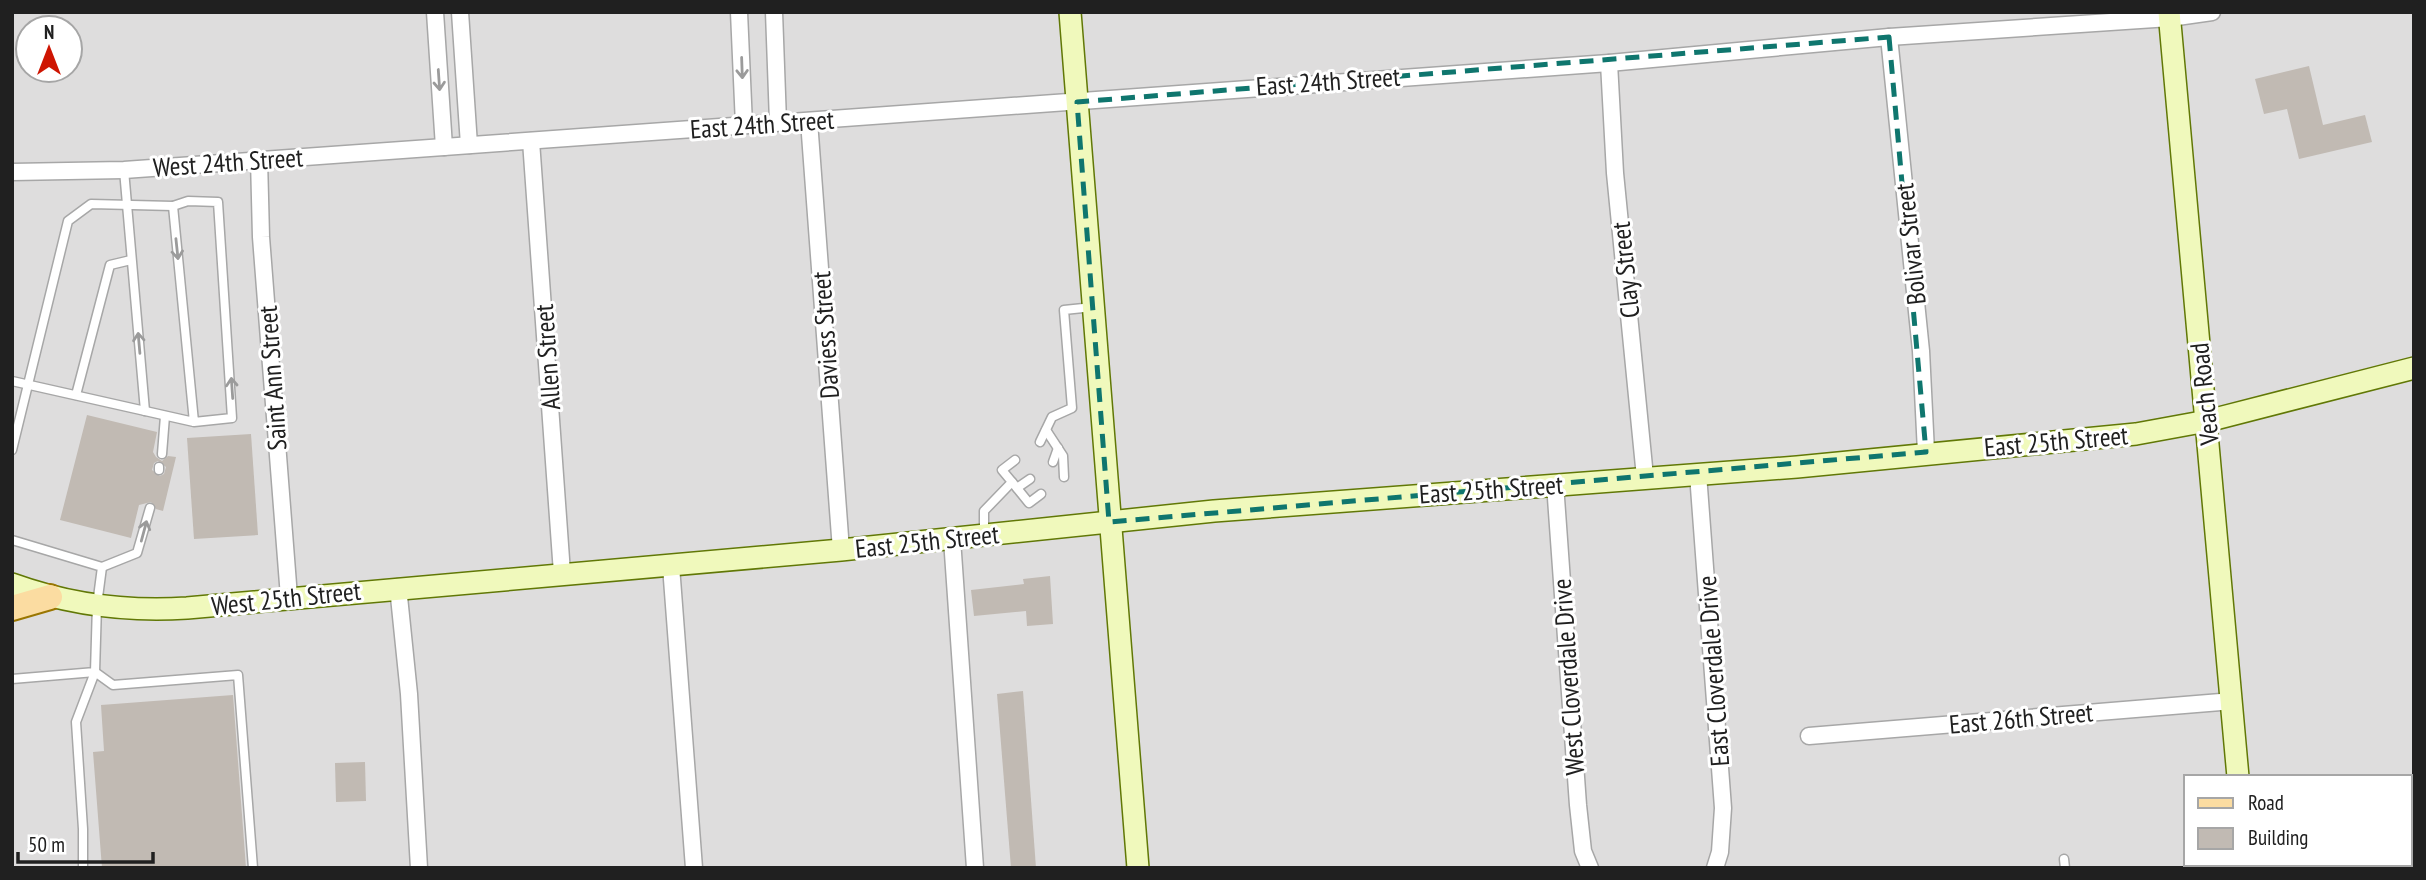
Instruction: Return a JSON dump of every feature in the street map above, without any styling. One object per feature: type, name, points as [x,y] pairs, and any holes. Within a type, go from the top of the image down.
[{"type":"main road","points":[[12,608],[50,597]]},
{"type":"street","points":[[435,12],[443,147]]},
{"type":"street","points":[[460,12],[469,145]]},
{"type":"street","points":[[739,12],[744,125]]},
{"type":"street","points":[[774,12],[778,122]]},
{"type":"street","points":[[1070,12],[1138,868]]},
{"type":"street","name":"East 24th Street","points":[[443,147],[1077,102],[1245,87],[1609,63],[1889,37],[2212,12]]},
{"type":"street","name":"Veach Road","points":[[2169,15],[2238,775]]},
{"type":"street","name":"Bolivar Street","points":[[1889,37],[1921,351],[1926,452]]},
{"type":"street","name":"Clay Street","points":[[1609,63],[1615,173],[1645,477]]},
{"type":"street","name":"Daviess Street","points":[[810,121],[841,550]]},
{"type":"street","name":"Allen Street","points":[[531,141],[562,573]]},
{"type":"street","name":"West 24th Street","points":[[12,172],[124,170],[443,147]]},
{"type":"street","name":"Saint Ann Street","points":[[259,159],[261,237],[289,597]]},
{"type":"street","name":"East 25th Street","points":[[562,573],[671,566],[1109,522],[1698,474],[2136,434],[2207,421],[2414,368]]},
{"type":"street","name":"East Cloverdale Drive","points":[[1698,474],[1723,808],[1720,852],[1714,868]]},
{"type":"street","name":"West Cloverdale Drive","points":[[1555,484],[1578,805],[1583,851],[1591,868]]},
{"type":"street","points":[[952,539],[975,868]]},
{"type":"street","points":[[671,566],[694,868]]},
{"type":"street","name":"West 25th Street","points":[[12,584],[50,597],[97,606],[151,610],[562,573]]},
{"type":"street","points":[[398,587],[409,694],[419,868]]},
{"type":"street","name":"East 26th Street","points":[[1809,736],[2233,701]]},
{"type":"lane","points":[[124,170],[145,411]]},
{"type":"lane","points":[[12,381],[28,385],[165,415],[194,422],[232,418],[218,202],[188,201],[173,206],[91,204],[68,221],[28,385],[12,450]]},
{"type":"lane","points":[[173,206],[194,422]]},
{"type":"lane","points":[[76,395],[110,265],[131,260]]},
{"type":"lane","points":[[1040,442],[1052,417],[1072,408],[1064,310],[1093,307]]},
{"type":"lane","points":[[162,454],[165,415]]},
{"type":"lane","points":[[1046,430],[1063,456],[1064,477]]},
{"type":"lane","points":[[1053,462],[1058,448]]},
{"type":"lane","points":[[1015,460],[1002,470],[1029,503],[1041,494]]},
{"type":"lane","points":[[984,536],[984,511],[1015,485],[1030,479]]},
{"type":"lane","points":[[12,540],[102,566],[137,553],[150,508]]},
{"type":"lane","points":[[83,868],[76,722],[95,671],[97,606],[102,566]]},
{"type":"lane","points":[[12,679],[95,671],[113,685],[238,675],[253,868]]},
{"type":"highlighted area","points":[[1889,37],[1926,452],[1109,522],[1077,102]]},
{"type":"shaded area","points":[[12,12],[2414,12],[2414,868],[12,868]]},
{"type":"building","points":[[2309,66],[2323,125],[2365,115],[2372,142],[2299,159],[2287,109],[2264,114],[2255,79]]},
{"type":"building","points":[[87,415],[157,432],[153,452],[156,457],[162,461],[168,456],[176,457],[163,511],[156,509],[151,502],[139,505],[131,538],[60,520]],"holes":[[[158,461],[166,467],[164,474],[160,476],[152,470],[154,463]]]},
{"type":"building","points":[[251,434],[258,535],[194,539],[187,438]]},
{"type":"building","points":[[1050,576],[1053,624],[1027,626],[1026,611],[974,616],[971,590],[1024,584],[1023,579]]},
{"type":"building","points":[[1023,691],[1036,868],[1011,868],[997,694]]},
{"type":"building","points":[[233,695],[246,868],[102,868],[93,752],[104,751],[101,705]]},
{"type":"building","points":[[365,762],[366,801],[336,802],[335,763]]}]
